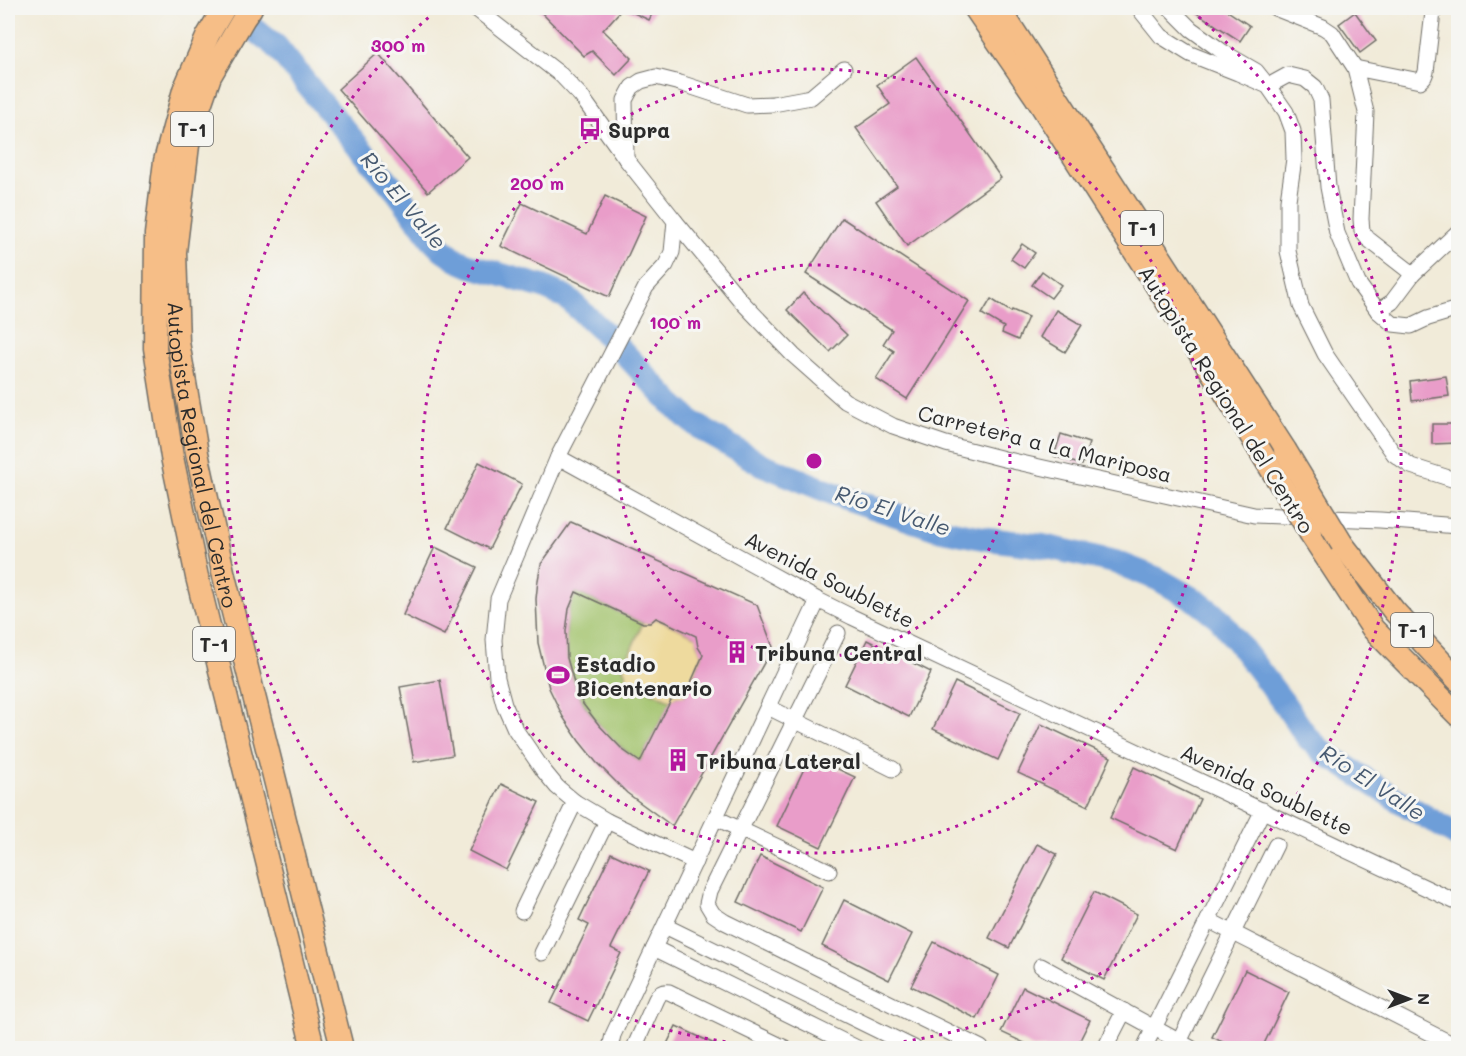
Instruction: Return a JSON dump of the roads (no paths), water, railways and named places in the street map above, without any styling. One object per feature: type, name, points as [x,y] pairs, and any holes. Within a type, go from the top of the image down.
[{"type":"highway","name":"Autopista Regional del Centro","points":[[224,8],[208,35],[184,90],[165,161],[156,235],[155,348],[172,457],[197,577],[313,1048]]},
{"type":"highway","name":"Autopista Regional del Centro","points":[[251,8],[210,76],[189,137],[175,253],[178,342],[196,453],[224,576],[342,1048]]},
{"type":"highway","name":"Autopista Regional del Centro","points":[[975,8],[1036,97],[1373,629],[1458,715]]},
{"type":"highway","name":"Autopista Regional del Centro","points":[[999,8],[1285,450],[1342,544],[1394,611],[1458,680]]},
{"type":"highway","points":[[156,235],[175,253]]},
{"type":"street","points":[[1141,8],[1161,36],[1180,48],[1268,86]]},
{"type":"street","points":[[1170,8],[1191,29],[1222,52],[1256,71],[1286,112],[1293,131],[1294,159],[1288,200],[1288,251],[1301,306],[1325,354],[1394,454],[1411,466],[1458,481]]},
{"type":"street","points":[[1275,8],[1323,27],[1332,33],[1355,68],[1366,112],[1362,231],[1368,240],[1413,274]]},
{"type":"street","name":"Carretera a La Mariposa","points":[[483,10],[581,96],[626,159],[742,302],[793,355],[845,401],[893,426],[946,444],[1254,515],[1458,526]]},
{"type":"street","points":[[1355,68],[1420,81],[1426,72],[1433,12]]},
{"type":"street","points":[[626,159],[625,100],[632,87],[641,81],[656,77],[747,105],[773,104],[811,97],[844,69]]},
{"type":"street","points":[[1268,86],[1288,75],[1305,79],[1315,87],[1321,100],[1328,187],[1337,233],[1358,284],[1378,311],[1393,324],[1411,326],[1458,309]]},
{"type":"street","points":[[675,221],[672,252],[666,265],[646,287],[558,457],[498,599],[494,640],[497,678],[504,704],[516,729],[557,787],[575,802],[607,821],[695,862]]},
{"type":"street","points":[[1378,311],[1392,302],[1413,274],[1458,232]]},
{"type":"street","name":"Avenida Soublette","points":[[558,457],[818,600],[1458,903]]},
{"type":"street","points":[[610,1048],[613,1035],[818,600]]},
{"type":"street","points":[[838,633],[710,891],[707,904],[712,914],[725,922],[981,1048]]},
{"type":"street","points":[[1420,638],[1458,665]]},
{"type":"street","points":[[768,706],[893,769]]},
{"type":"street","points":[[522,911],[575,802]]},
{"type":"street","points":[[1144,1048],[1263,810]]},
{"type":"street","points":[[716,818],[829,871]]},
{"type":"street","points":[[542,953],[607,821]]},
{"type":"street","points":[[1041,966],[1154,1028],[1182,1046],[1276,845]]},
{"type":"street","points":[[1208,921],[1458,1047]]},
{"type":"street","points":[[665,926],[914,1048]]},
{"type":"street","points":[[654,948],[857,1048]]},
{"type":"street","points":[[634,1048],[656,999],[663,991],[785,1048]]},
{"type":"street","points":[[1105,1048],[1124,1011]]},
{"type":"waterway","name":"Río El Valle","points":[[226,8],[276,46],[442,249],[457,260],[471,266],[543,287],[566,297],[609,337],[692,422],[761,464],[837,495],[937,529],[1043,546],[1115,562],[1158,579],[1198,602],[1219,618],[1307,737],[1323,752],[1458,836]]},
{"type":"place","name":"Supra","points":[[590,129]]},
{"type":"place","name":"Tribuna Central","points":[[737,652]]},
{"type":"place","name":"Estadio Bicentenario","points":[[558,675]]},
{"type":"place","name":"Tribuna Lateral","points":[[678,760]]}]
